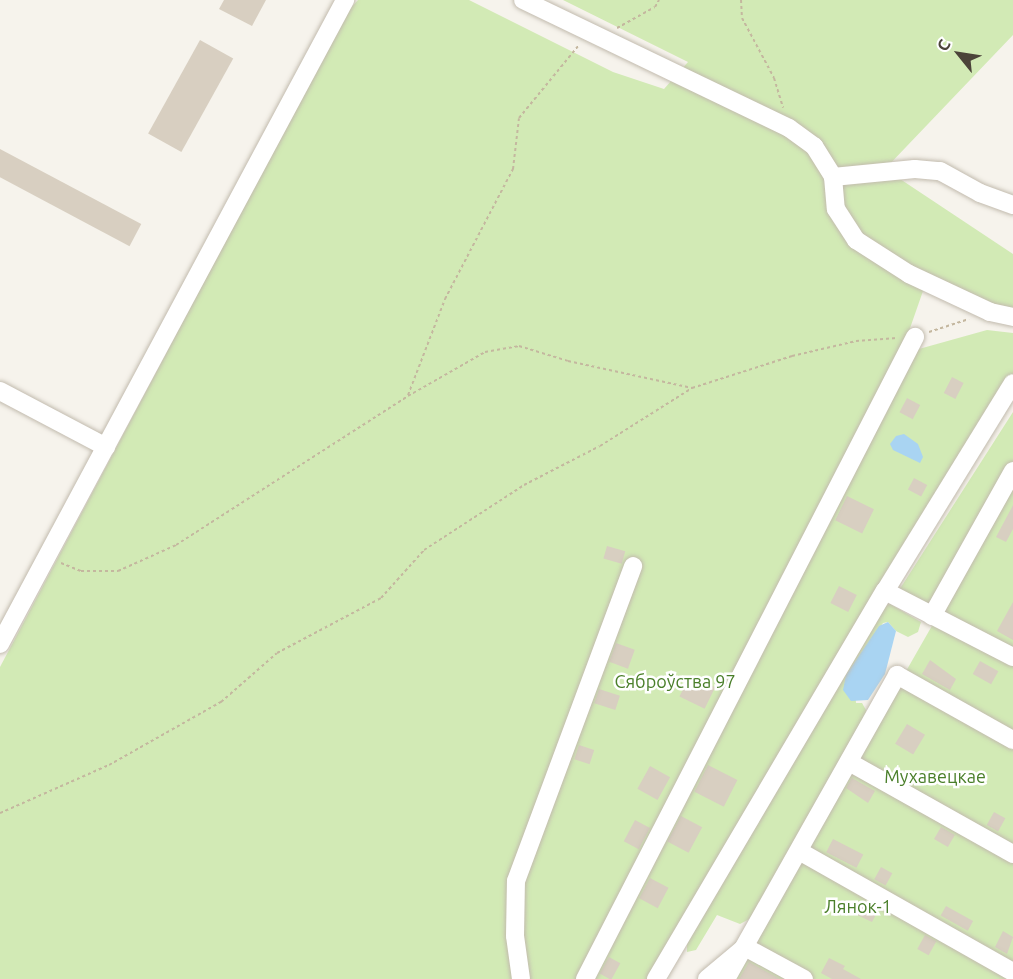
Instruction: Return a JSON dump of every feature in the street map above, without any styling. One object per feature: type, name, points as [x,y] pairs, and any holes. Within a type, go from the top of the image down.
[{"type":"street","points":[[0,644],[345,0]]},
{"type":"street","points":[[523,0],[789,128],[814,146],[833,177],[836,209],[856,240],[909,274],[990,312],[1013,317]]},
{"type":"street","points":[[833,177],[915,170],[940,171],[981,194],[1013,205]]},
{"type":"street","points":[[585,979],[915,337]]},
{"type":"street","points":[[656,979],[885,591],[1013,383]]},
{"type":"street","points":[[0,391],[106,447]]},
{"type":"street","points":[[932,616],[1013,471]]},
{"type":"street","points":[[521,979],[515,936],[516,881],[633,566]]},
{"type":"street","points":[[885,591],[1013,657]]},
{"type":"street","points":[[726,979],[897,675],[1013,740]]},
{"type":"street","points":[[849,762],[1013,854]]},
{"type":"street","points":[[799,850],[1013,972]]},
{"type":"street","points":[[707,979],[745,947]]},
{"type":"street","points":[[745,947],[804,979]]},
{"type":"path","points":[[408,396],[445,298],[513,169],[519,118],[579,44],[599,37],[655,7],[659,0]]},
{"type":"path","points":[[741,0],[742,18],[774,78],[789,128]]},
{"type":"path","points":[[0,813],[109,765],[221,702],[277,653],[381,598],[424,550],[524,485],[600,446],[692,388],[792,356],[856,340],[915,337],[990,312]]},
{"type":"path","points":[[47,557],[81,572],[118,571],[176,545],[408,396],[485,351],[519,346],[568,361],[692,388]]},
{"type":"green space","name":"Сяброўства 97","points":[[358,0],[469,0],[613,72],[664,89],[688,62],[563,0],[1013,0],[1013,35],[885,169],[1013,254],[1013,309],[923,291],[901,354],[987,330],[1013,333],[1013,375],[650,979],[0,979],[0,667],[347,12]]},
{"type":"green space","points":[[1013,412],[1013,979],[730,979],[933,624],[894,598]]},
{"type":"green space","points":[[890,604],[921,622],[918,632],[908,637],[896,631],[888,622],[883,623],[853,665],[856,703],[862,703],[866,710],[865,724],[755,916],[740,924],[717,915],[696,950],[687,952],[687,944],[886,605]]},
{"type":"water","points":[[904,434],[918,444],[923,457],[920,463],[893,450],[890,444],[896,436]]},
{"type":"water","points":[[888,622],[896,631],[885,674],[868,700],[851,701],[843,690],[846,675],[879,626]]},
{"type":"building","points":[[224,0],[266,0],[252,26],[219,9]]},
{"type":"building","points":[[200,40],[233,58],[181,152],[148,134]]},
{"type":"building","points":[[0,149],[141,224],[130,246],[0,177]]},
{"type":"building","points":[[952,377],[964,383],[955,399],[944,393]]},
{"type":"building","points":[[907,398],[920,405],[913,419],[899,412]]},
{"type":"building","points":[[914,478],[927,485],[921,497],[908,489]]},
{"type":"building","points":[[847,496],[874,509],[862,533],[835,520]]},
{"type":"building","points":[[1013,505],[1013,529],[1006,542],[996,537]]},
{"type":"building","points":[[607,546],[625,551],[622,564],[603,558]]},
{"type":"building","points":[[839,586],[857,595],[848,612],[830,603]]},
{"type":"building","points":[[1013,602],[1013,640],[997,631]]},
{"type":"building","points":[[616,643],[635,650],[628,669],[609,662]]},
{"type":"building","points":[[930,660],[956,679],[950,690],[922,674]]},
{"type":"building","points":[[980,661],[998,671],[991,684],[973,674]]},
{"type":"building","points":[[690,675],[715,687],[705,709],[679,697]]},
{"type":"building","points":[[599,689],[620,696],[615,710],[594,703]]},
{"type":"building","points":[[907,724],[925,735],[913,755],[895,744]]},
{"type":"building","points":[[579,745],[594,750],[590,764],[574,759]]},
{"type":"building","points":[[708,765],[737,780],[724,807],[694,792]]},
{"type":"building","points":[[650,766],[670,777],[658,800],[637,789]]},
{"type":"building","points":[[852,778],[875,791],[868,803],[846,788]]},
{"type":"building","points":[[994,812],[1005,818],[998,831],[987,825]]},
{"type":"building","points":[[681,816],[702,827],[689,853],[667,842]]},
{"type":"building","points":[[635,820],[650,828],[639,849],[624,841]]},
{"type":"building","points":[[941,827],[955,835],[948,847],[934,839]]},
{"type":"building","points":[[833,839],[863,854],[856,868],[826,852]]},
{"type":"building","points":[[881,867],[892,873],[886,886],[874,879]]},
{"type":"building","points":[[650,878],[669,888],[658,908],[639,898]]},
{"type":"building","points":[[861,902],[879,909],[872,922],[855,914]]},
{"type":"building","points":[[946,906],[973,921],[968,931],[941,916]]},
{"type":"building","points":[[1003,931],[1013,937],[1007,954],[995,947]]},
{"type":"building","points":[[925,935],[936,941],[929,955],[917,949]]},
{"type":"building","points":[[609,957],[620,963],[612,979],[600,974]]},
{"type":"building","points":[[829,958],[845,966],[843,969],[861,979],[832,979],[821,973]]},
{"type":"building","points":[[749,962],[780,979],[739,979]]},
{"type":"park label","name":"Мухавецкае","points":[[935,776]]},
{"type":"park label","name":"Лянок-1","points":[[858,906]]}]
